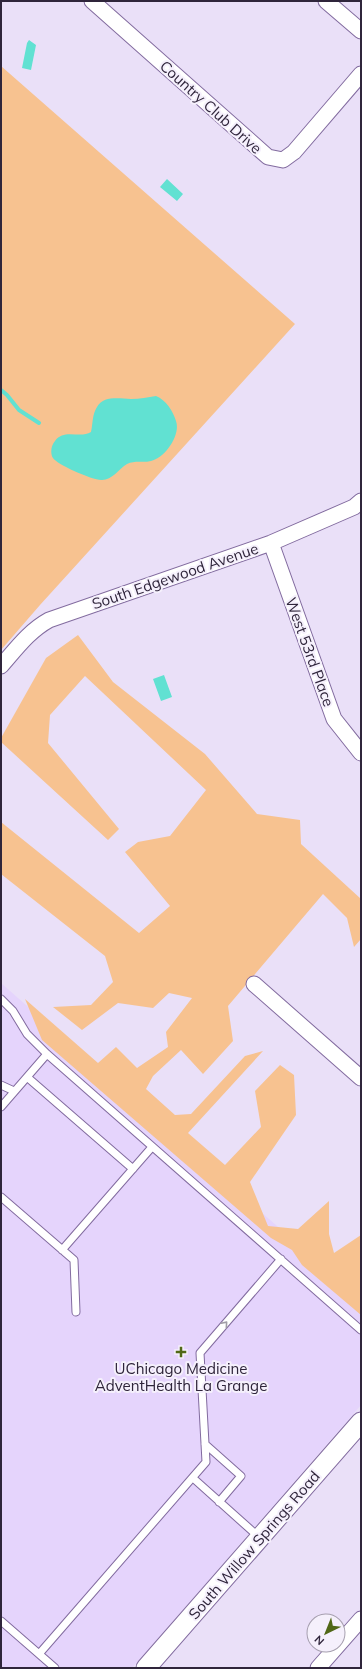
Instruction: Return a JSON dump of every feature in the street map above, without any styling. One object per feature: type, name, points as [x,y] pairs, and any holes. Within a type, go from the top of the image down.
[{"type":"street","name":"Country Club Drive","points":[[92,1],[268,157],[283,160],[294,152],[361,74]]},
{"type":"street","points":[[326,1],[361,32]]},
{"type":"street","name":"South Edgewood Avenue","points":[[1,666],[39,625],[49,620],[271,543],[354,507],[361,502]]},
{"type":"street","name":"West 53rd Place","points":[[271,543],[334,719],[361,753]]},
{"type":"street","points":[[254,984],[361,1078]]},
{"type":"street","name":"South Willow Springs Road","points":[[146,1668],[361,1422]]},
{"type":"street","points":[[318,1668],[361,1619]]},
{"type":"lane","points":[[1,999],[13,1011],[27,1034],[47,1054],[361,1330]]},
{"type":"lane","points":[[1,1106],[47,1054]]},
{"type":"lane","points":[[27,1077],[132,1169]]},
{"type":"lane","points":[[1,1085],[14,1091]]},
{"type":"lane","points":[[62,1250],[152,1146]]},
{"type":"lane","points":[[1,1197],[74,1260],[76,1312]]},
{"type":"lane","points":[[39,1654],[206,1462],[200,1353],[280,1259]]},
{"type":"lane","points":[[205,1444],[241,1476],[219,1502]]},
{"type":"lane","points":[[193,1478],[260,1538]]},
{"type":"lane","points":[[1,1621],[55,1668]]},
{"type":"shaded area","points":[[29,40],[36,45],[31,70],[22,68],[27,43]]},
{"type":"shaded area","points":[[1,66],[295,324],[1,650]]},
{"type":"shaded area","points":[[167,179],[183,194],[177,201],[160,187]]},
{"type":"shaded area","points":[[156,396],[169,406],[175,417],[177,427],[171,445],[156,459],[148,462],[127,464],[106,480],[98,480],[76,472],[53,458],[51,454],[52,447],[59,437],[67,434],[82,435],[91,432],[93,416],[100,403],[112,398],[134,399]]},
{"type":"shaded area","points":[[78,635],[113,682],[205,754],[257,814],[300,820],[301,844],[361,899],[361,939],[354,947],[347,918],[323,894],[228,1006],[233,1041],[203,1074],[181,1050],[153,1076],[146,1089],[175,1115],[191,1114],[245,1056],[263,1051],[188,1133],[225,1165],[261,1127],[255,1091],[280,1065],[294,1075],[296,1115],[250,1182],[268,1226],[298,1229],[329,1201],[329,1234],[334,1253],[361,1235],[361,1315],[302,1265],[292,1250],[271,1238],[42,1040],[25,999],[98,1063],[116,1047],[137,1068],[168,1047],[166,1032],[192,998],[169,993],[153,1008],[118,1003],[82,1030],[53,1007],[91,1005],[113,982],[105,956],[1,874],[1,822],[139,933],[170,906],[125,852],[138,842],[170,836],[206,790],[85,676],[50,715],[48,743],[119,829],[108,840],[1,742],[1,738],[46,658]]},
{"type":"shaded area","points":[[164,675],[172,697],[161,701],[153,679]]},
{"type":"shaded area","name":"UChicago Medicine AdventHealth La Grange","points":[[1,983],[361,1300],[361,1405],[132,1668],[1,1668]]},
{"type":"waterway","points":[[1,390],[19,410],[39,423]]},
{"type":"place","name":"UChicago Medicine AdventHealth La Grange","points":[[181,1352]]}]
